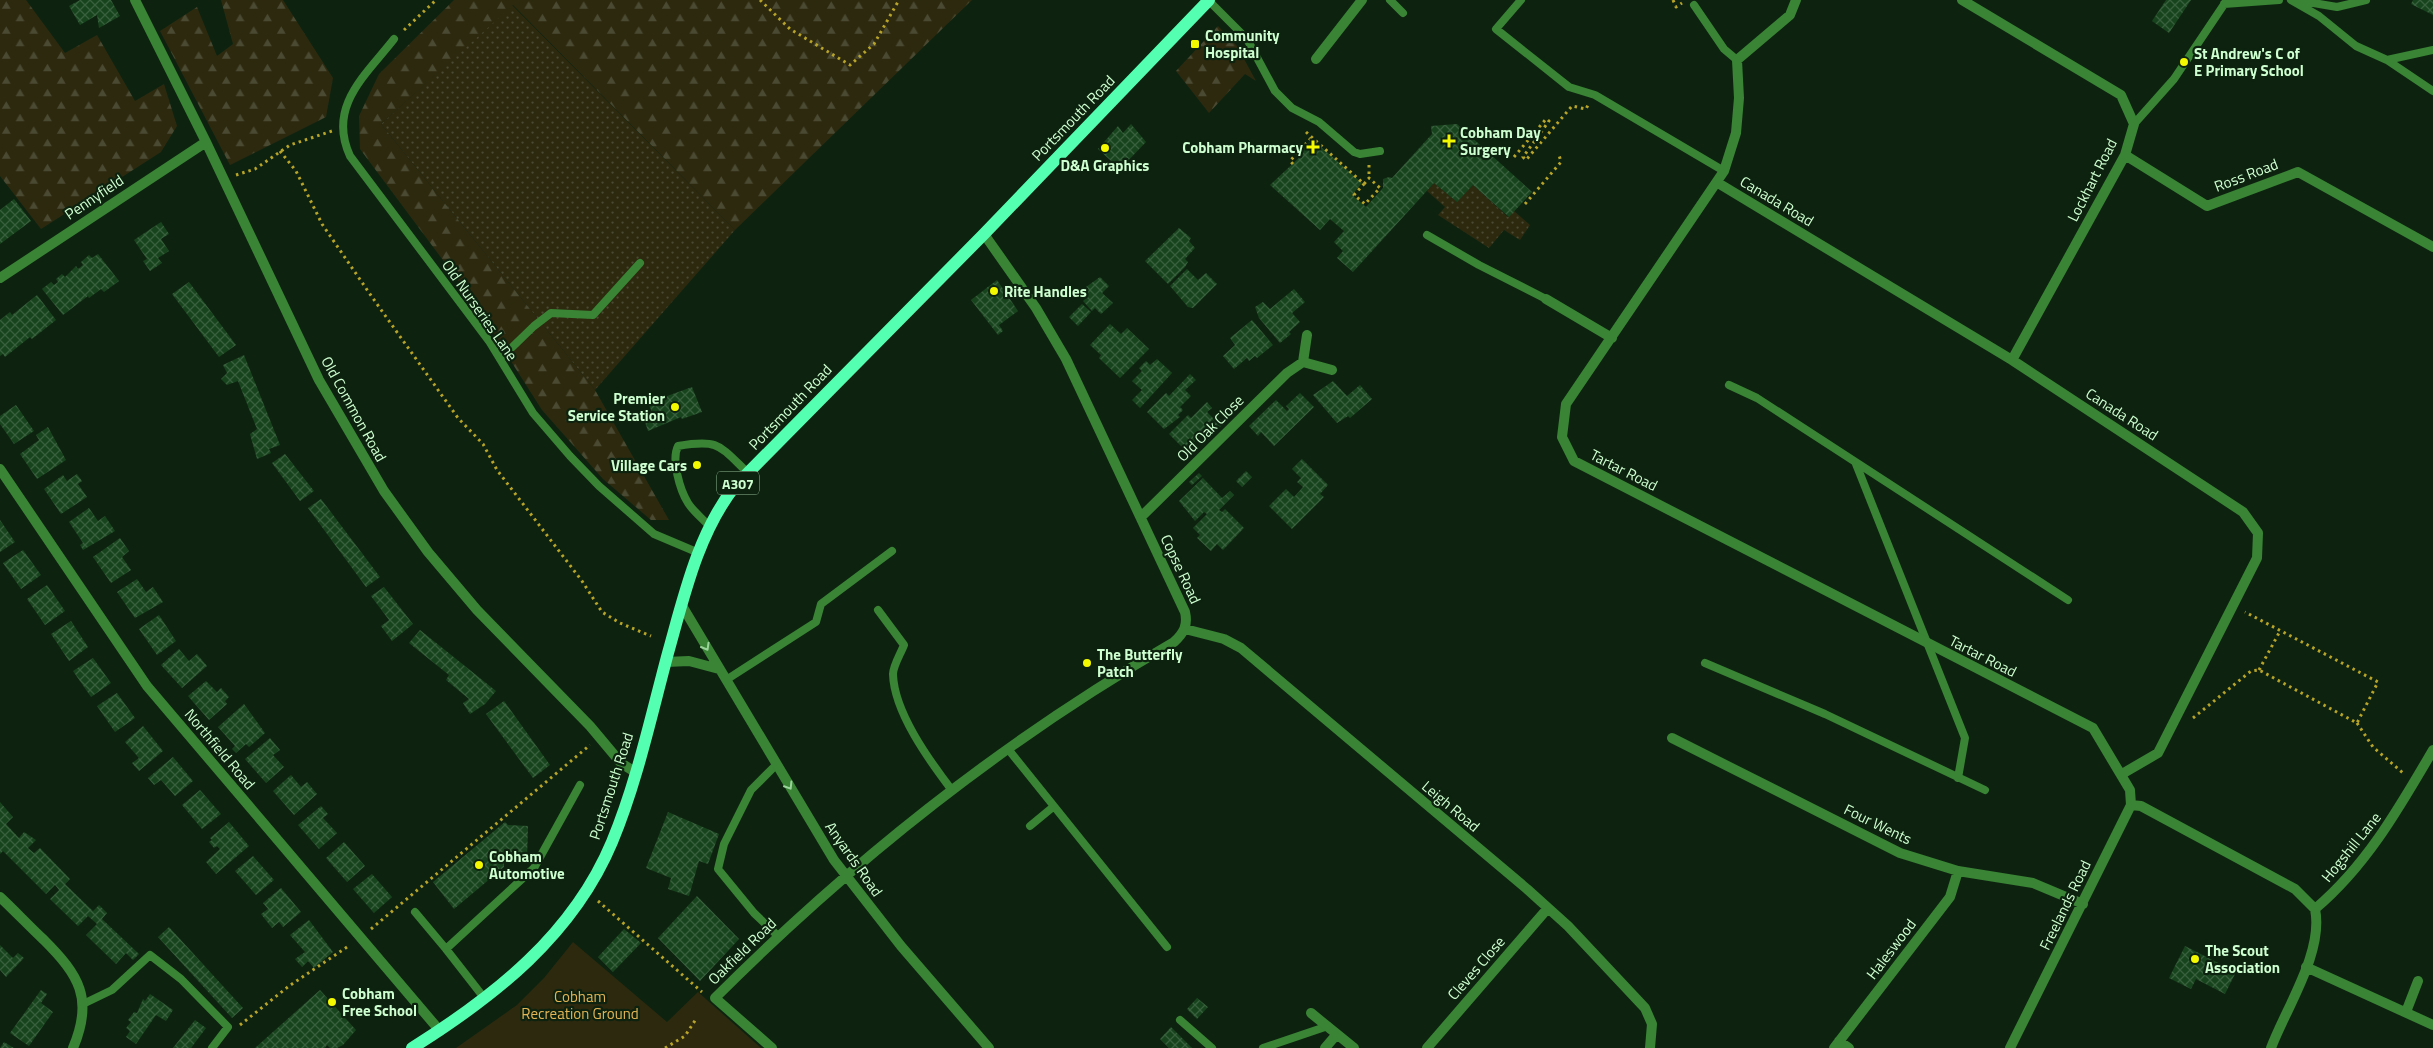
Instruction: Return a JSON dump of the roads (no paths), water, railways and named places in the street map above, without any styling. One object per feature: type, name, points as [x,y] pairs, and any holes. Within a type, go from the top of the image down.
[{"type":"main road","name":"Portsmouth Road","points":[[412,1048],[485,999],[520,970],[542,947],[586,891],[611,843],[635,772],[681,604],[699,553],[723,501],[748,473],[984,234],[1209,0]]},
{"type":"street","name":"Old Common Road","points":[[136,0],[319,380],[384,491],[428,552],[477,610],[599,737],[621,763],[635,772]]},
{"type":"street","points":[[1316,59],[1362,0]]},
{"type":"street","points":[[1736,60],[1790,15],[1796,0]]},
{"type":"street","points":[[1962,0],[2121,95],[2134,124]]},
{"type":"street","name":"Tartar Road","points":[[1736,60],[1739,98],[1736,133],[1724,171],[1566,404],[1562,436],[1574,462],[1927,645],[2093,728],[2122,774]]},
{"type":"street","name":"Lockhart Road","points":[[2012,360],[2126,155],[2134,124]]},
{"type":"street","name":"Pennyfield","points":[[0,278],[206,142]]},
{"type":"street","name":"Ross Road","points":[[2126,155],[2207,206],[2298,172],[2433,247]]},
{"type":"street","name":"Canada Road","points":[[1718,182],[2012,360],[2243,512],[2258,533],[2257,558],[2158,753],[2122,774]]},
{"type":"street","name":"Copse Road","points":[[984,234],[1036,308],[1066,359],[1185,612],[1185,629]]},
{"type":"street","points":[[1546,299],[1612,338]]},
{"type":"street","points":[[1307,335],[1303,362],[1332,370]]},
{"type":"street","name":"Old Oak Close","points":[[1140,517],[1287,373],[1303,362]]},
{"type":"street","name":"Northfield Road","points":[[0,469],[147,686],[440,1030]]},
{"type":"street","name":"Anyards Road","points":[[681,604],[776,765],[846,876],[901,946],[989,1048]]},
{"type":"street","points":[[846,876],[951,789],[1008,749],[1174,642],[1185,629]]},
{"type":"street","name":"Leigh Road","points":[[1185,629],[1224,639],[1241,648],[1568,926],[1645,1008],[1652,1024],[1650,1048]]},
{"type":"street","points":[[666,662],[689,661],[719,669]]},
{"type":"street","name":"Four Wents","points":[[1672,738],[1900,853],[1958,871],[2033,883],[2083,904]]},
{"type":"street","name":"Hogshill Lane","points":[[2315,909],[2333,893],[2361,862],[2393,820],[2433,750]]},
{"type":"street","points":[[2122,774],[2130,790],[2131,805],[2141,806],[2295,889],[2315,909],[2317,934],[2306,967],[2271,1048]]},
{"type":"street","name":"Freelands Road","points":[[2010,1048],[2131,805]]},
{"type":"street","name":"Haleswood","points":[[1849,1048],[1837,1044],[1950,897],[1958,871]]},
{"type":"street","name":"Oakfield Road","points":[[772,1048],[715,998],[778,936],[846,876]]},
{"type":"street","points":[[0,897],[68,965],[77,981],[83,1004],[81,1026],[73,1048]]},
{"type":"street","name":"Cleves Close","points":[[1427,1048],[1548,908]]},
{"type":"street","points":[[2306,967],[2433,1024]]},
{"type":"street","points":[[2406,1012],[2418,981]]},
{"type":"street","points":[[1311,1013],[1354,1048]]},
{"type":"street","points":[[1325,1048],[1337,1034]]},
{"type":"lane","points":[[1209,0],[1242,33],[1275,91],[1292,108],[1319,122],[1354,152],[1360,154],[1380,151]]},
{"type":"lane","points":[[1390,0],[1403,13]]},
{"type":"lane","points":[[1521,0],[1496,29],[1569,87],[1594,95],[1724,171]]},
{"type":"lane","points":[[2134,124],[2174,79],[2226,2],[2279,0]]},
{"type":"lane","points":[[2292,0],[2337,8],[2366,0]]},
{"type":"lane","points":[[2292,0],[2318,16],[2356,46],[2387,60],[2433,90]]},
{"type":"lane","points":[[1694,5],[1724,49],[1736,60]]},
{"type":"lane","name":"Old Nurseries Lane","points":[[394,39],[351,93],[343,115],[344,143],[358,167],[500,359],[533,413],[599,486],[654,534],[699,553]]},
{"type":"lane","points":[[2387,60],[2433,50]]},
{"type":"lane","points":[[1427,235],[1479,265],[1546,299]]},
{"type":"lane","points":[[500,359],[534,326],[551,313],[593,315],[640,263]]},
{"type":"lane","points":[[1729,385],[1757,398],[2068,600]]},
{"type":"lane","points":[[710,527],[688,503],[680,483],[674,454],[678,446],[711,443],[726,451],[748,473]]},
{"type":"lane","points":[[1856,464],[1964,738],[1958,778]]},
{"type":"lane","points":[[726,680],[816,622],[821,604],[892,551]]},
{"type":"lane","points":[[878,610],[904,645],[893,673],[906,718],[932,763],[951,789]]},
{"type":"lane","points":[[1705,663],[1824,714],[1985,790]]},
{"type":"lane","points":[[1008,749],[1167,947]]},
{"type":"lane","points":[[776,765],[751,790],[724,844],[718,869],[754,913],[778,936]]},
{"type":"lane","points":[[446,949],[534,868],[580,785]]},
{"type":"lane","points":[[1030,826],[1053,807]]},
{"type":"lane","points":[[415,912],[485,999]]},
{"type":"lane","points":[[83,1004],[112,990],[150,955],[181,979],[228,1027],[212,1048]]},
{"type":"lane","points":[[1180,1020],[1212,1048]]},
{"type":"lane","points":[[1263,1048],[1328,1026]]},
{"type":"place","name":"Community Hospital","points":[[1195,44]]},
{"type":"place","name":"St Andrew's C of E Primary School","points":[[2184,62]]},
{"type":"place","name":"Cobham Day Surgery","points":[[1449,141]]},
{"type":"place","name":"Cobham Pharmacy","points":[[1313,147]]},
{"type":"place","name":"D&A Graphics","points":[[1105,148]]},
{"type":"place","name":"Rite Handles","points":[[994,291]]},
{"type":"place","name":"Premier Service Station","points":[[675,407]]},
{"type":"place","name":"Village Cars","points":[[697,465]]},
{"type":"place","name":"The Butterfly Patch","points":[[1087,663]]},
{"type":"place","name":"Cobham Automotive","points":[[479,865]]},
{"type":"place","name":"The Scout Association","points":[[2195,959]]},
{"type":"place","name":"Cobham Free School","points":[[332,1002]]},
{"type":"park label","name":"Cobham Recreation Ground","points":[[580,1004]]}]
